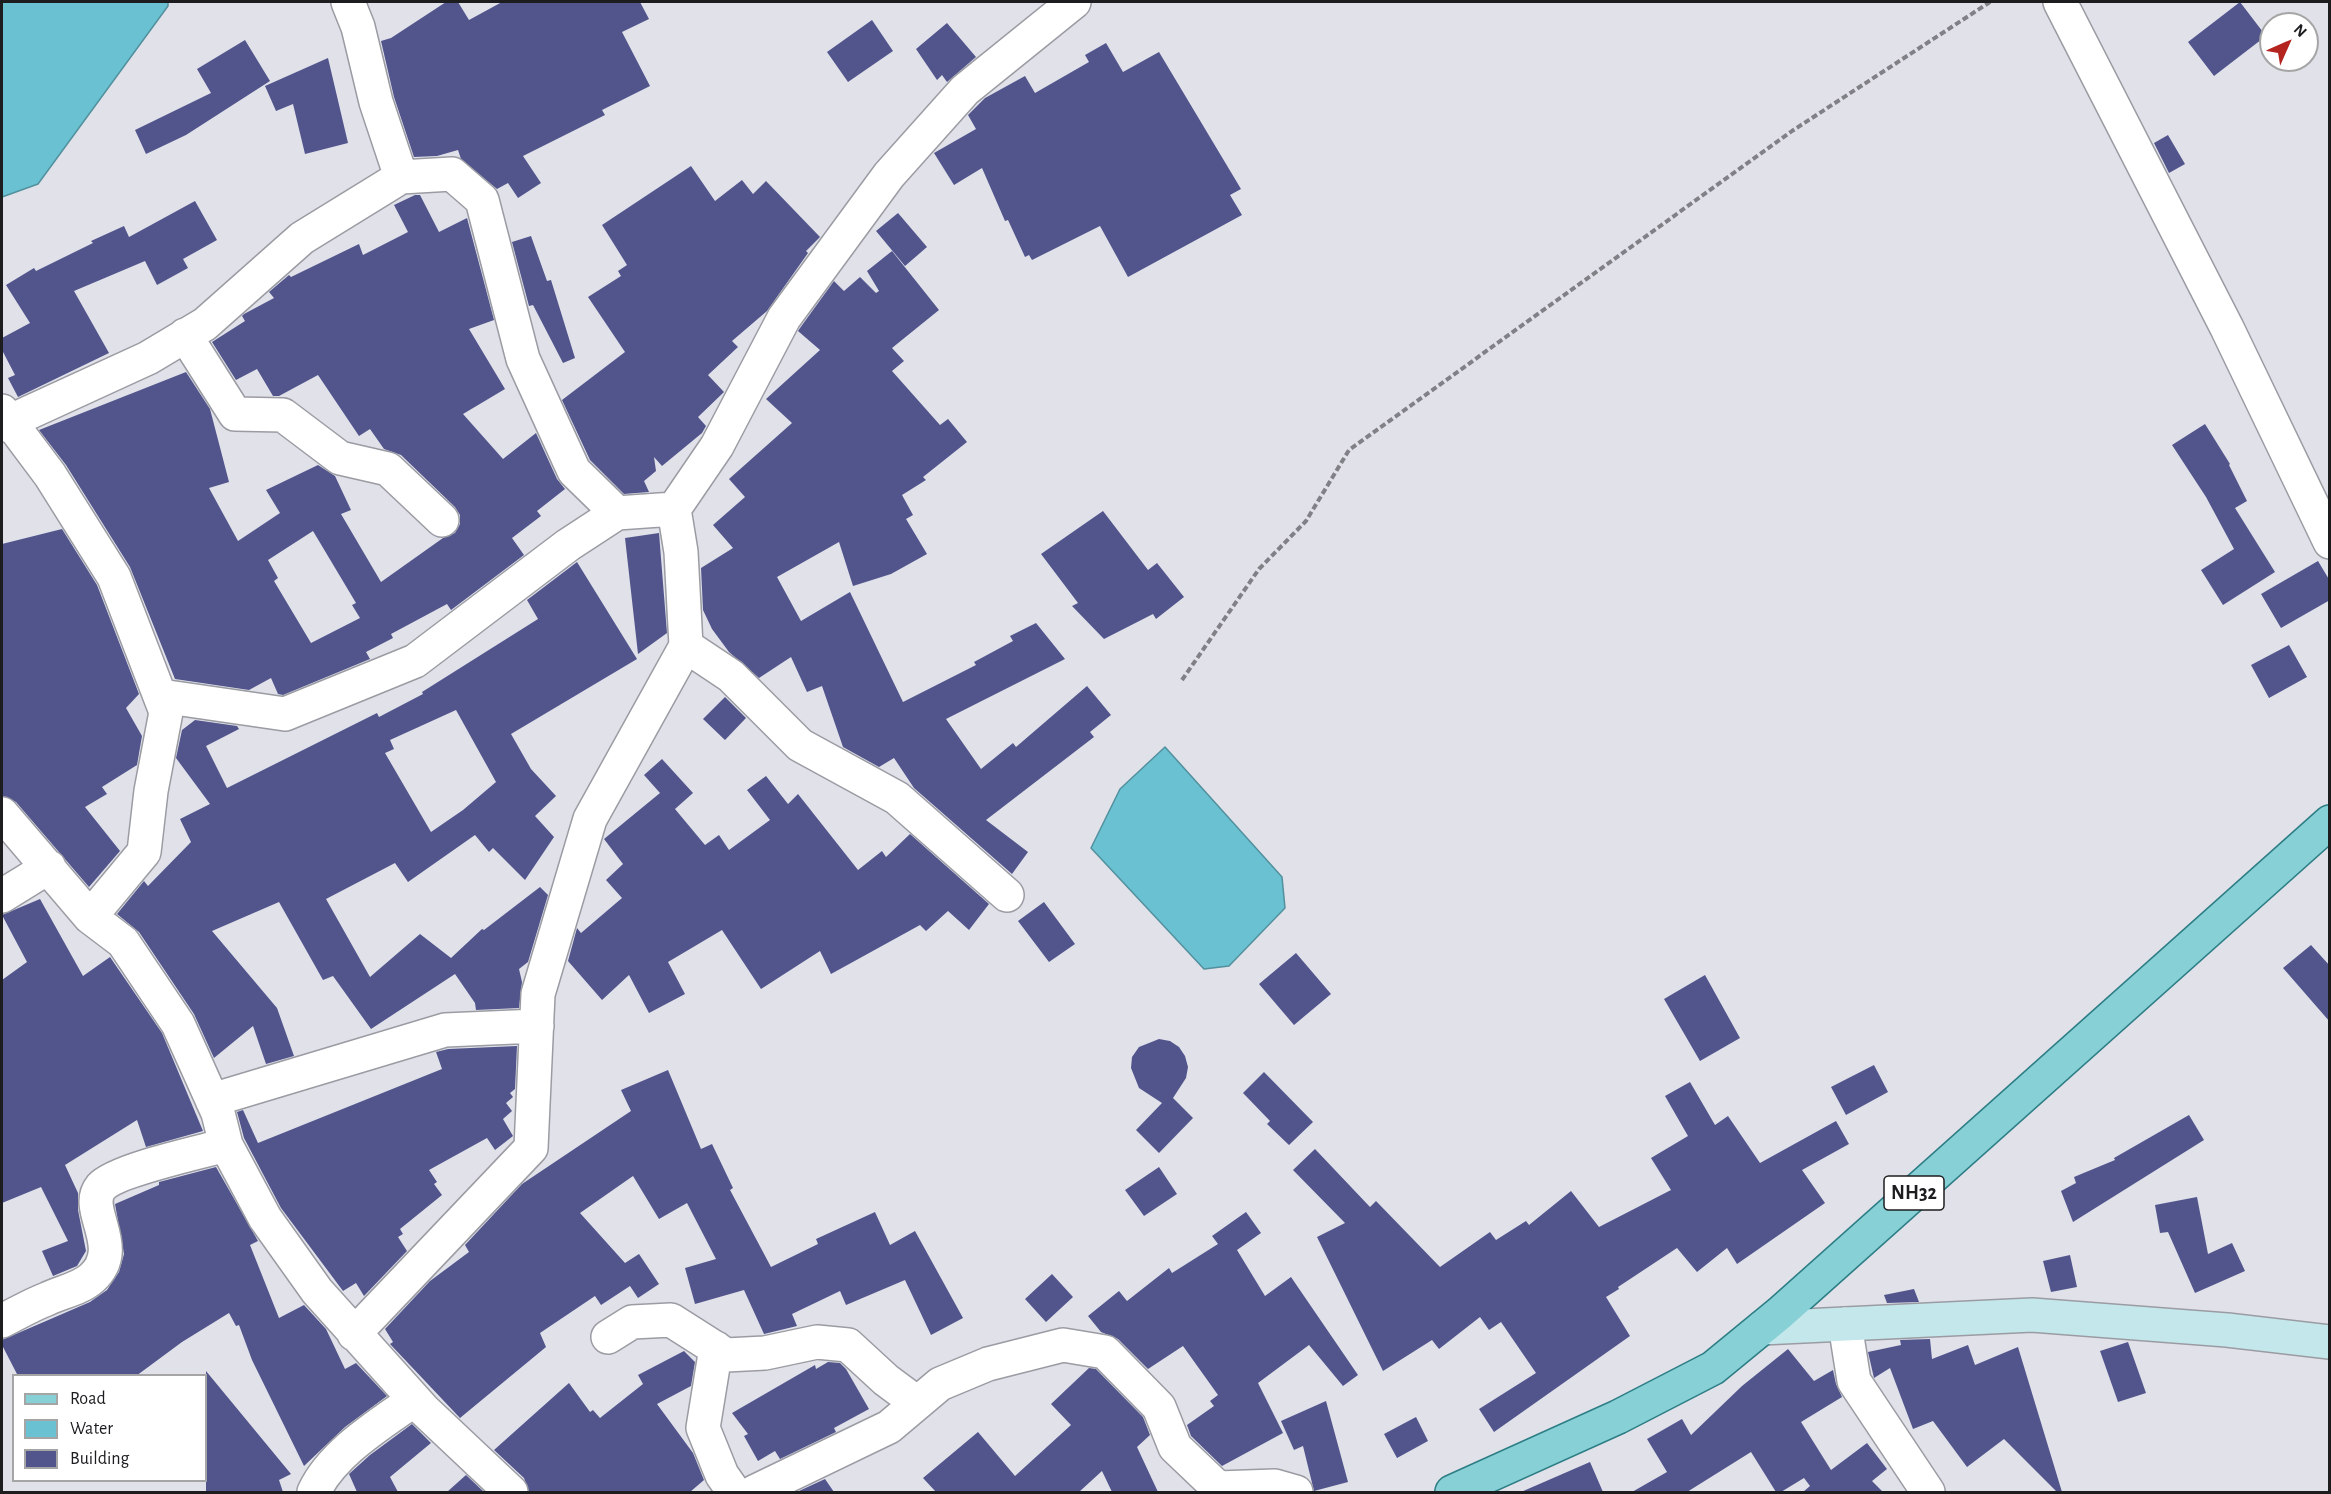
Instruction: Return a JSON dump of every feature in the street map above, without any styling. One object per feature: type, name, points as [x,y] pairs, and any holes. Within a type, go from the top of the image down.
[{"type":"main road","name":"NH32","points":[[1452,1492],[1618,1417],[1713,1368],[1762,1328],[2330,822]]},
{"type":"street","points":[[348,2],[358,27],[376,102],[400,177]]},
{"type":"street","points":[[354,1334],[531,1148],[538,994],[590,819],[686,646],[681,552],[674,508],[717,446],[784,318],[889,175],[965,90],[1074,2]]},
{"type":"street","points":[[2060,2],[2222,318],[2330,542]]},
{"type":"street","points":[[90,917],[144,852],[151,791],[166,712],[162,696],[114,577],[51,475],[4,420],[148,358],[206,324],[302,238],[400,177],[452,174],[482,200],[523,359],[574,471],[617,513]]},
{"type":"street","points":[[185,335],[234,414],[283,415],[340,458],[388,469],[442,520]]},
{"type":"street","points":[[162,696],[285,714],[296,710],[415,661],[568,545],[617,513],[674,508]]},
{"type":"street","points":[[686,646],[731,676],[800,745],[897,798],[1007,895]]},
{"type":"street","points":[[2,814],[90,917],[123,942],[178,1024],[212,1100],[226,1145],[265,1218],[317,1291],[414,1400],[511,1492]]},
{"type":"street","points":[[2,896],[49,867]]},
{"type":"street","points":[[212,1100],[445,1030],[537,1026]]},
{"type":"street","points":[[2,1321],[77,1286],[92,1278],[100,1269],[107,1243],[96,1200],[103,1185],[124,1174],[226,1145]]},
{"type":"street","points":[[1762,1328],[2032,1315],[2227,1330],[2330,1342]]},
{"type":"street","points":[[608,1337],[632,1322],[671,1320],[726,1354],[765,1353],[817,1342],[848,1345],[886,1380],[917,1403]]},
{"type":"street","points":[[1845,1324],[1854,1381],[1929,1492]]},
{"type":"street","points":[[754,1492],[889,1427],[940,1384],[988,1364],[1063,1345],[1105,1352],[1159,1407],[1174,1447],[1218,1488],[1275,1486],[1296,1492]]},
{"type":"street","points":[[716,1348],[703,1428],[722,1475],[734,1492]]},
{"type":"street","points":[[314,1492],[322,1474],[374,1428],[414,1400]]},
{"type":"path","points":[[1182,680],[1259,569],[1306,521],[1349,450],[1792,131],[1990,2]]},
{"type":"water","points":[[2,2],[168,2],[168,6],[38,184],[2,197]]},
{"type":"water","points":[[1165,747],[1282,877],[1285,908],[1229,966],[1204,969],[1091,848],[1120,789]]},
{"type":"building","points":[[446,2],[458,2],[469,20],[502,2],[640,2],[649,19],[622,32],[650,86],[602,110],[605,115],[523,156],[541,183],[518,198],[508,183],[497,189],[461,159],[458,150],[437,156],[414,157],[394,97],[381,41],[391,38]]},
{"type":"building","points":[[2240,2],[2259,27],[2259,41],[2214,76],[2188,42]]},
{"type":"building","points":[[872,20],[893,51],[848,82],[827,52]]},
{"type":"building","points":[[947,23],[976,57],[947,82],[942,75],[937,80],[916,49]]},
{"type":"building","points":[[245,40],[270,81],[186,135],[146,154],[135,130],[211,93],[197,69]]},
{"type":"building","points":[[1106,43],[1123,72],[1159,52],[1241,189],[1230,195],[1242,215],[1128,277],[1100,226],[1032,260],[1029,255],[1025,257],[1008,220],[1005,221],[982,168],[954,185],[934,153],[976,129],[968,115],[985,98],[1025,76],[1035,93],[1089,62],[1085,55]]},
{"type":"building","points":[[328,58],[348,143],[305,154],[293,104],[276,111],[265,86]]},
{"type":"building","points":[[2168,135],[2185,164],[2169,173],[2154,143]]},
{"type":"building","points":[[691,166],[715,201],[742,180],[753,194],[766,181],[820,237],[806,251],[808,253],[767,311],[732,341],[738,347],[708,375],[724,392],[698,417],[706,426],[702,433],[662,466],[654,457],[656,471],[644,481],[649,492],[624,494],[590,460],[562,400],[625,352],[588,297],[621,276],[618,271],[627,265],[602,225]]},
{"type":"building","points":[[420,195],[439,232],[467,218],[494,320],[469,329],[505,389],[463,414],[503,459],[536,433],[557,479],[565,489],[537,511],[541,516],[512,538],[524,555],[451,610],[447,604],[391,634],[393,638],[366,652],[370,659],[283,695],[278,694],[271,678],[249,690],[175,679],[130,567],[66,465],[39,430],[186,372],[210,409],[229,482],[209,488],[238,541],[280,513],[266,490],[318,465],[335,476],[351,510],[341,514],[381,582],[443,538],[455,533],[460,524],[460,515],[455,507],[401,455],[384,449],[370,429],[359,436],[318,375],[279,396],[273,396],[257,369],[236,380],[212,342],[245,321],[242,316],[244,314],[274,298],[269,292],[289,275],[291,277],[359,244],[363,255],[408,232],[394,205]],"holes":[[[313,531],[356,603],[352,605],[360,618],[311,643],[274,581],[278,578],[268,560]]]},
{"type":"building","points":[[195,201],[217,240],[183,259],[188,268],[157,285],[145,261],[74,291],[109,353],[18,397],[8,378],[15,375],[2,350],[2,338],[30,323],[6,285],[34,268],[36,271],[124,226],[129,237]]},
{"type":"building","points":[[898,213],[927,247],[905,266],[876,231]]},
{"type":"building","points":[[531,236],[547,281],[551,280],[575,358],[563,363],[533,305],[529,306],[512,242]]},
{"type":"building","points":[[892,251],[939,310],[892,348],[904,361],[892,371],[940,425],[948,419],[967,442],[923,477],[926,480],[902,495],[913,515],[906,519],[927,554],[891,574],[853,586],[839,542],[777,577],[801,621],[850,592],[903,702],[976,665],[974,662],[1013,641],[1010,636],[1036,623],[1065,659],[946,719],[981,769],[1013,743],[1016,747],[1087,686],[1111,715],[1090,732],[1094,737],[986,820],[1028,852],[1012,874],[914,788],[894,758],[879,767],[843,747],[822,686],[807,692],[791,657],[759,678],[729,652],[712,629],[703,610],[701,568],[733,548],[713,525],[745,497],[729,479],[792,423],[766,399],[820,350],[798,331],[834,281],[844,291],[860,277],[876,293],[879,291],[867,271]]},
{"type":"building","points":[[2205,424],[2230,464],[2247,501],[2235,508],[2275,572],[2223,605],[2201,570],[2234,549],[2206,497],[2172,445]]},
{"type":"building","points":[[1103,511],[1148,570],[1157,563],[1184,597],[1156,619],[1153,614],[1104,639],[1072,606],[1078,603],[1041,554]]},
{"type":"building","points":[[62,529],[97,585],[139,694],[126,708],[142,736],[137,765],[102,787],[107,794],[85,807],[120,851],[89,887],[16,802],[2,796],[2,544]]},
{"type":"building","points":[[659,533],[667,633],[638,654],[625,538]]},
{"type":"building","points":[[2318,561],[2330,581],[2330,600],[2281,628],[2261,594]]},
{"type":"building","points":[[577,562],[637,659],[511,734],[531,769],[556,796],[535,816],[554,837],[525,880],[493,848],[489,852],[475,835],[408,882],[395,863],[326,899],[370,977],[420,934],[451,958],[482,929],[484,930],[540,887],[548,895],[528,962],[519,969],[522,982],[519,1008],[476,1010],[475,1003],[455,974],[371,1029],[333,976],[323,980],[279,902],[212,931],[277,1008],[294,1056],[266,1064],[253,1026],[214,1058],[194,1014],[139,932],[117,914],[144,881],[148,886],[191,842],[180,819],[210,804],[176,758],[182,730],[195,720],[237,726],[239,729],[206,746],[227,788],[377,713],[379,717],[423,694],[422,692],[538,619],[527,600]],"holes":[[[456,710],[496,782],[463,810],[431,832],[385,753],[394,749],[390,740]]]},
{"type":"building","points":[[2289,645],[2307,677],[2269,698],[2251,665]]},
{"type":"building","points":[[725,697],[746,718],[725,740],[703,719]]},
{"type":"building","points":[[662,759],[693,793],[675,809],[705,845],[719,835],[729,850],[770,820],[747,790],[766,776],[788,804],[798,794],[858,870],[882,851],[886,857],[910,834],[989,904],[969,930],[948,911],[926,931],[920,925],[831,974],[820,951],[761,989],[722,930],[668,962],[685,994],[649,1013],[629,975],[602,1000],[568,961],[577,928],[581,933],[622,898],[606,880],[623,864],[604,839],[660,793],[644,775]]},
{"type":"building","points":[[40,899],[83,976],[110,957],[162,1033],[203,1131],[146,1147],[137,1120],[65,1165],[78,1193],[78,1210],[86,1251],[77,1266],[53,1276],[42,1251],[68,1241],[41,1187],[2,1203],[2,980],[27,962],[2,915]]},
{"type":"building","points":[[1044,902],[1075,944],[1049,962],[1018,921]]},
{"type":"building","points":[[2311,945],[2330,966],[2330,1022],[2283,968]]},
{"type":"building","points":[[1296,953],[1331,994],[1294,1025],[1259,984]]},
{"type":"building","points":[[1705,975],[1740,1038],[1700,1061],[1664,999]]},
{"type":"building","points":[[1159,1039],[1170,1041],[1179,1047],[1185,1056],[1188,1067],[1186,1078],[1173,1098],[1193,1118],[1159,1153],[1136,1130],[1162,1103],[1139,1088],[1131,1068],[1132,1057],[1139,1047]]},
{"type":"building","points":[[517,1046],[515,1089],[510,1093],[513,1097],[506,1103],[512,1111],[503,1119],[513,1136],[495,1150],[487,1138],[429,1170],[437,1182],[434,1184],[442,1195],[400,1229],[403,1234],[398,1237],[407,1251],[364,1296],[356,1283],[343,1291],[281,1208],[244,1138],[237,1112],[243,1110],[258,1143],[442,1069],[436,1052],[448,1049]]},
{"type":"building","points":[[1874,1065],[1888,1092],[1846,1115],[1831,1087]]},
{"type":"building","points":[[668,1070],[701,1149],[712,1144],[733,1188],[730,1190],[771,1267],[818,1244],[816,1239],[875,1212],[890,1245],[915,1231],[963,1318],[931,1335],[905,1280],[846,1305],[840,1291],[792,1314],[797,1326],[764,1334],[744,1290],[695,1304],[685,1268],[716,1259],[687,1203],[659,1219],[633,1176],[580,1213],[625,1263],[639,1254],[659,1284],[638,1298],[630,1286],[601,1305],[595,1296],[540,1333],[546,1347],[460,1418],[390,1344],[393,1342],[385,1329],[430,1281],[469,1252],[465,1245],[522,1184],[631,1111],[621,1090]]},
{"type":"building","points":[[1264,1072],[1313,1122],[1289,1145],[1267,1124],[1270,1121],[1243,1093]]},
{"type":"building","points":[[1690,1082],[1715,1125],[1728,1116],[1760,1163],[1836,1121],[1849,1144],[1802,1170],[1825,1203],[1737,1264],[1727,1248],[1697,1272],[1677,1248],[1618,1287],[1619,1289],[1606,1297],[1630,1336],[1494,1432],[1479,1409],[1536,1373],[1501,1322],[1489,1330],[1480,1317],[1439,1349],[1432,1340],[1383,1371],[1317,1237],[1345,1223],[1293,1170],[1315,1149],[1370,1207],[1376,1201],[1440,1267],[1490,1232],[1496,1240],[1526,1221],[1529,1225],[1571,1191],[1599,1227],[1671,1190],[1651,1158],[1688,1136],[1665,1096]]},
{"type":"building","points":[[2189,1115],[2204,1140],[2073,1222],[2061,1191],[2076,1183],[2074,1177],[2115,1160],[2114,1158]]},
{"type":"building","points":[[216,1167],[258,1241],[250,1245],[279,1318],[304,1305],[326,1329],[345,1369],[356,1363],[387,1396],[345,1427],[304,1466],[252,1360],[239,1325],[236,1326],[229,1313],[182,1342],[139,1374],[17,1374],[2,1345],[2,1340],[90,1302],[107,1290],[119,1272],[124,1254],[115,1204],[159,1185],[159,1182]]},
{"type":"building","points":[[1159,1167],[1177,1194],[1144,1216],[1125,1190]]},
{"type":"building","points":[[2197,1197],[2208,1254],[2232,1243],[2245,1271],[2195,1293],[2168,1232],[2160,1233],[2155,1205]]},
{"type":"building","points":[[1246,1212],[1261,1233],[1237,1250],[1265,1296],[1291,1277],[1358,1375],[1343,1386],[1309,1345],[1258,1383],[1283,1433],[1222,1466],[1191,1436],[1187,1425],[1214,1406],[1210,1401],[1218,1395],[1183,1346],[1148,1369],[1118,1339],[1101,1332],[1088,1316],[1119,1291],[1127,1301],[1169,1268],[1172,1273],[1218,1244],[1212,1236]]},
{"type":"building","points":[[2070,1255],[2077,1287],[2051,1292],[2043,1261]]},
{"type":"building","points":[[1052,1274],[1073,1297],[1046,1322],[1025,1299]]},
{"type":"building","points":[[1914,1289],[1919,1302],[1887,1303],[1884,1295]]},
{"type":"building","points":[[1930,1339],[1932,1359],[1968,1345],[1975,1365],[2018,1347],[2062,1492],[2057,1492],[2004,1439],[1967,1467],[1933,1421],[1913,1429],[1890,1368],[1874,1378],[1868,1352],[1901,1345],[1900,1340]]},
{"type":"building","points":[[2128,1342],[2146,1393],[2118,1402],[2100,1351]]},
{"type":"building","points":[[1788,1349],[1814,1381],[1833,1370],[1842,1397],[1801,1422],[1831,1470],[1867,1443],[1887,1469],[1872,1481],[1883,1492],[1803,1492],[1810,1486],[1804,1478],[1781,1492],[1776,1492],[1751,1452],[1687,1492],[1632,1492],[1667,1472],[1647,1439],[1682,1419],[1691,1435],[1742,1386]]},
{"type":"building","points":[[684,1351],[695,1362],[691,1386],[657,1404],[693,1453],[704,1480],[690,1492],[529,1492],[524,1478],[494,1450],[569,1383],[590,1412],[593,1410],[600,1418],[643,1384],[638,1375]]},
{"type":"building","points":[[828,1362],[840,1363],[846,1369],[869,1409],[834,1428],[836,1432],[780,1459],[775,1451],[758,1461],[744,1436],[748,1434],[732,1413],[815,1365],[816,1369]]},
{"type":"building","points":[[1089,1368],[1096,1369],[1143,1417],[1150,1435],[1137,1447],[1158,1492],[1112,1492],[1102,1471],[1079,1492],[936,1492],[923,1478],[978,1432],[1015,1476],[1071,1425],[1051,1404]]},
{"type":"building","points":[[206,1371],[291,1474],[279,1480],[283,1492],[206,1492]]},
{"type":"building","points":[[1326,1401],[1348,1482],[1314,1491],[1303,1446],[1294,1450],[1281,1421]]},
{"type":"building","points":[[1416,1417],[1428,1441],[1397,1458],[1384,1434]]},
{"type":"building","points":[[412,1424],[431,1443],[390,1477],[398,1492],[357,1492],[349,1474],[370,1455]]},
{"type":"building","points":[[1590,1462],[1603,1492],[1521,1492]]},
{"type":"building","points":[[466,1475],[484,1492],[447,1492]]},
{"type":"building","points":[[825,1479],[834,1492],[799,1491]]}]
